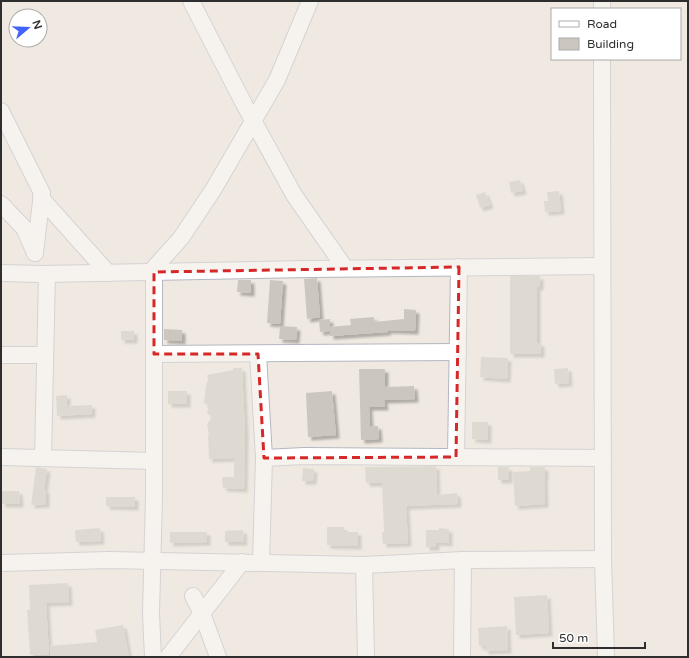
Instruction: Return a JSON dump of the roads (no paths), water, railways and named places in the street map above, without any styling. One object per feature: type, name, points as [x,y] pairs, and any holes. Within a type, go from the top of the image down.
[{"type":"street","points":[[192,1],[253,121],[294,195],[345,268]]},
{"type":"street","points":[[154,657],[151,614],[154,461],[154,268],[181,238],[213,190],[277,80],[310,1]]},
{"type":"street","points":[[602,60],[603,559],[606,657]]},
{"type":"street","points":[[1,111],[42,193],[35,253]]},
{"type":"street","points":[[41,198],[108,273]]},
{"type":"street","points":[[1,204],[24,228],[35,253],[41,274],[45,354],[43,458]]},
{"type":"street","points":[[1,273],[41,274],[345,268],[602,266]]},
{"type":"street","points":[[456,457],[459,267]]},
{"type":"street","points":[[154,354],[458,352]]},
{"type":"street","points":[[1,355],[45,354]]},
{"type":"street","points":[[258,354],[264,458],[261,562]]},
{"type":"street","points":[[264,458],[304,456],[603,458]]},
{"type":"street","points":[[1,457],[154,461]]},
{"type":"street","points":[[1,563],[153,560],[364,565],[463,560],[603,559]]},
{"type":"street","points":[[462,657],[463,560]]},
{"type":"street","points":[[168,657],[242,562]]},
{"type":"street","points":[[364,565],[366,657]]},
{"type":"street","points":[[193,596],[202,613],[218,657]]}]
